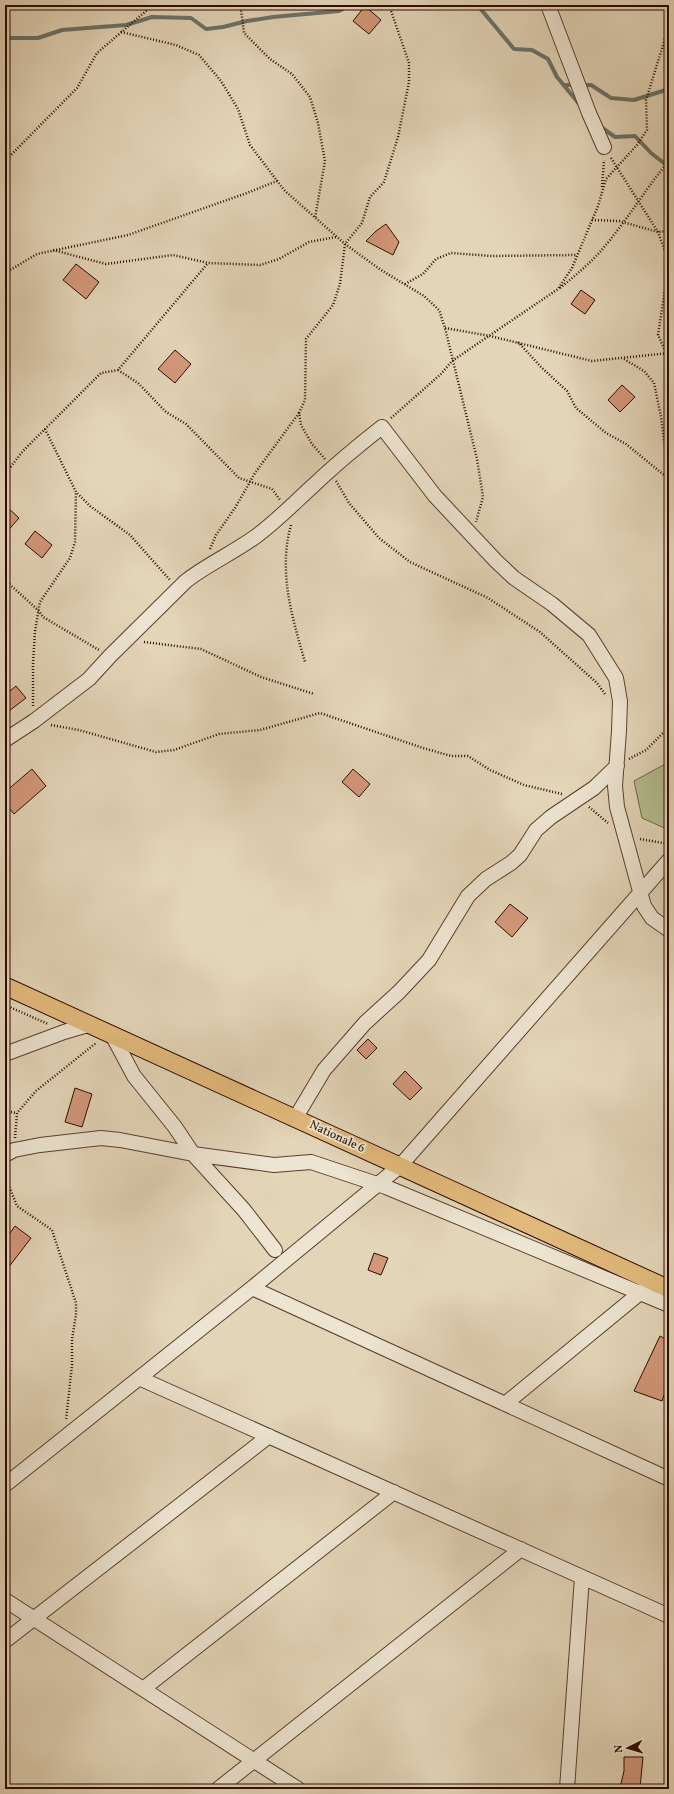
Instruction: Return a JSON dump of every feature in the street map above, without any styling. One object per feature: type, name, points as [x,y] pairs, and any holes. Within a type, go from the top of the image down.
[{"type":"main road","name":"Nationale 6","points":[[5,986],[111,1033],[669,1289]]},
{"type":"street","points":[[548,5],[589,113],[604,147]]},
{"type":"street","points":[[5,740],[34,721],[83,684],[177,589],[200,570],[227,556],[255,537],[382,427],[435,496],[496,561],[514,578],[552,604],[589,635],[616,678],[620,701],[616,793],[624,837],[644,906],[652,918],[669,930]]},
{"type":"street","points":[[296,1118],[330,1064],[365,1023],[399,992],[428,960],[468,896],[486,879],[511,863],[520,855],[536,830],[551,817],[594,788],[617,766]]},
{"type":"street","points":[[5,1485],[252,1288],[400,1166],[669,860]]},
{"type":"street","points":[[5,1054],[64,1032],[91,1024]]},
{"type":"street","points":[[111,1033],[134,1076],[175,1126],[193,1154],[244,1210],[274,1250]]},
{"type":"street","points":[[10,1153],[40,1145],[101,1138],[120,1140],[193,1154],[274,1165],[311,1162],[377,1185],[669,1305]]},
{"type":"street","points":[[505,1404],[653,1282]]},
{"type":"street","points":[[252,1288],[669,1479]]},
{"type":"street","points":[[139,1378],[669,1616]]},
{"type":"street","points":[[5,1641],[269,1436]]},
{"type":"street","points":[[143,1688],[394,1492]]},
{"type":"street","points":[[218,1789],[521,1549]]},
{"type":"street","points":[[567,1789],[582,1577]]},
{"type":"street","points":[[5,1600],[298,1789]]},
{"type":"path","points":[[5,161],[77,88],[97,53],[153,5]]},
{"type":"path","points":[[239,5],[244,33],[270,59],[292,74],[310,97],[318,123],[326,161],[315,218]]},
{"type":"path","points":[[200,570],[216,535],[235,508],[250,482],[300,413],[305,400],[306,339],[333,305],[340,284],[345,244],[362,223],[370,197],[384,182],[398,137],[409,82],[409,63],[389,5]]},
{"type":"path","points":[[558,290],[577,255],[598,206],[606,179],[637,145],[647,130],[646,100],[669,26]]},
{"type":"path","points":[[121,32],[176,45],[199,55],[221,81],[238,109],[250,145],[277,181],[296,201],[336,237],[424,296],[439,310],[445,328],[477,459],[483,497],[472,534]]},
{"type":"path","points":[[604,147],[658,232],[666,254],[668,270],[658,335],[668,353],[669,358]]},
{"type":"path","points":[[602,190],[604,147]]},
{"type":"path","points":[[382,427],[441,374],[452,361],[558,290],[590,262],[606,246],[638,200],[669,160]]},
{"type":"path","points":[[5,273],[37,254],[128,236],[277,181]]},
{"type":"path","points":[[592,220],[623,222],[658,232],[669,231]]},
{"type":"path","points":[[53,250],[106,264],[173,255],[208,263],[260,265],[279,259],[309,242],[336,237]]},
{"type":"path","points":[[405,284],[423,274],[436,259],[451,253],[492,256],[577,255]]},
{"type":"path","points":[[5,474],[23,451],[101,373],[118,370],[208,263]]},
{"type":"path","points":[[445,328],[518,342],[592,361],[624,359],[668,353]]},
{"type":"path","points":[[518,342],[541,367],[567,390],[576,408],[606,433],[626,444],[669,479]]},
{"type":"path","points":[[624,359],[644,371],[654,383],[661,417],[669,479]]},
{"type":"path","points":[[118,370],[138,383],[166,412],[186,424],[239,478],[272,489],[293,505],[287,540],[286,576],[290,607],[305,662]]},
{"type":"path","points":[[300,413],[300,424],[312,444],[328,462],[330,471],[349,503],[379,538],[410,562],[488,598],[540,632],[597,683],[606,695]]},
{"type":"path","points":[[45,429],[76,492],[90,506],[130,535],[177,589]]},
{"type":"path","points":[[76,492],[75,542],[70,558],[40,602],[38,611],[33,664],[34,721],[79,730],[156,752],[174,750],[219,734],[260,730],[320,713],[423,748],[451,756],[468,756],[490,770],[524,785],[580,798],[624,837],[669,844]]},
{"type":"path","points":[[5,580],[43,617],[110,656]]},
{"type":"path","points":[[126,639],[201,649],[261,677],[314,694]]},
{"type":"path","points":[[617,766],[646,750],[669,728]]},
{"type":"path","points":[[10,1153],[17,1113],[36,1091],[95,1043],[111,1033]]},
{"type":"path","points":[[5,1111],[17,1113]]},
{"type":"path","points":[[669,1132],[665,1148],[669,1191]]},
{"type":"path","points":[[5,1176],[17,1206],[52,1230],[76,1303],[65,1437]]},
{"type":"green space","points":[[669,762],[669,830],[642,818],[634,781]]},
{"type":"building","points":[[365,6],[381,20],[369,34],[353,21]]},
{"type":"building","points":[[386,224],[399,242],[393,255],[366,241]]},
{"type":"building","points":[[76,264],[99,282],[86,299],[63,280]]},
{"type":"building","points":[[581,290],[595,300],[585,314],[571,304]]},
{"type":"building","points":[[175,350],[191,364],[175,383],[158,369]]},
{"type":"building","points":[[622,385],[635,397],[620,412],[608,400]]},
{"type":"building","points":[[5,505],[19,518],[5,534]]},
{"type":"building","points":[[35,531],[52,545],[42,558],[25,544]]},
{"type":"building","points":[[16,686],[26,698],[5,714],[5,695]]},
{"type":"building","points":[[32,769],[46,786],[14,814],[5,803],[5,792]]},
{"type":"building","points":[[353,769],[370,784],[359,797],[342,782]]},
{"type":"building","points":[[510,904],[528,918],[512,937],[495,922]]},
{"type":"building","points":[[368,1039],[377,1048],[366,1059],[357,1050]]},
{"type":"building","points":[[405,1071],[422,1088],[410,1100],[393,1084]]},
{"type":"building","points":[[75,1088],[92,1094],[82,1127],[65,1122]]},
{"type":"building","points":[[15,1226],[31,1238],[5,1272],[5,1240]]},
{"type":"building","points":[[374,1253],[388,1258],[381,1275],[368,1270]]},
{"type":"building","points":[[660,1336],[669,1341],[669,1381],[662,1401],[634,1391]]},
{"type":"building","points":[[624,1757],[643,1757],[640,1788],[620,1788],[624,1771]]},
{"type":"waterway","points":[[5,38],[38,38],[62,30],[126,25],[152,17],[191,18],[206,29],[273,17],[339,11],[351,5]]},
{"type":"waterway","points":[[441,5],[457,8],[479,7],[514,49],[532,50],[548,59],[557,77],[580,105]]},
{"type":"waterway","points":[[564,85],[591,85],[611,98],[634,100],[669,89]]},
{"type":"waterway","points":[[601,127],[615,137],[635,136],[651,153],[669,167]]}]
